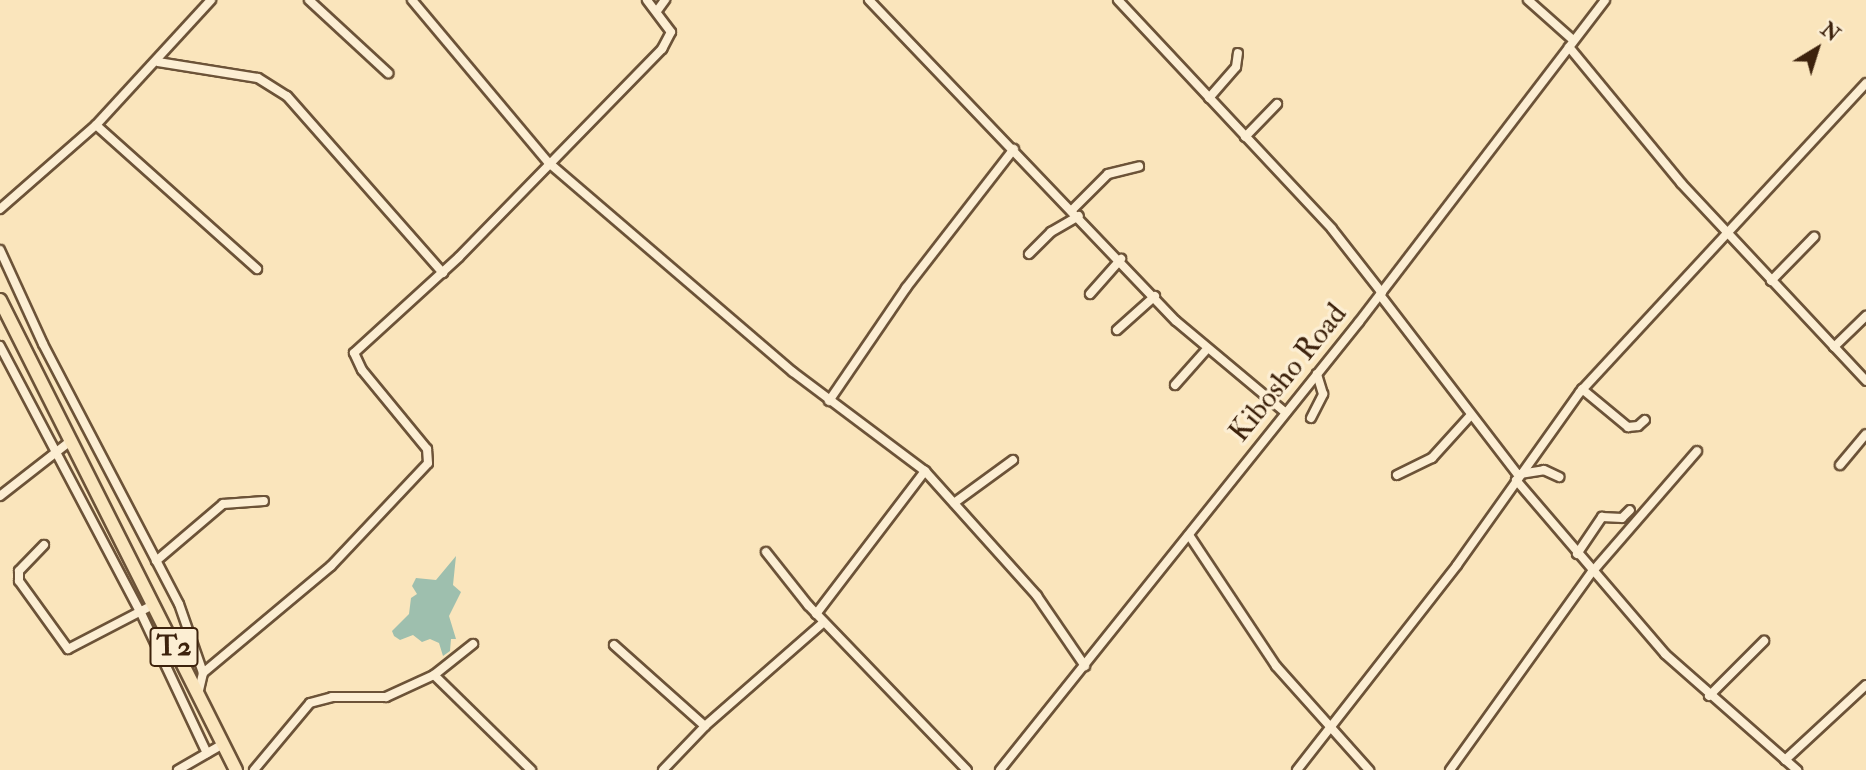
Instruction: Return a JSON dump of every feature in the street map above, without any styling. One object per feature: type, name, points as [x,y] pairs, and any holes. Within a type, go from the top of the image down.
[{"type":"highway","name":"T2","points":[[0,300],[236,770]]},
{"type":"street","points":[[0,209],[96,125],[158,62],[211,0]]},
{"type":"street","points":[[309,0],[388,73]]},
{"type":"street","points":[[412,0],[550,163],[829,401],[876,431],[925,471],[1037,596],[1085,666]]},
{"type":"street","points":[[202,673],[331,566],[428,463],[427,449],[362,370],[354,353],[443,273],[668,42],[671,32],[647,0]]},
{"type":"street","points":[[657,11],[665,0]]},
{"type":"street","points":[[869,0],[1207,349],[1286,413]]},
{"type":"street","points":[[1118,0],[1332,229],[1592,572],[1709,696],[1797,770]]},
{"type":"street","points":[[1528,0],[1571,44],[1728,235],[1866,382]]},
{"type":"street","name":"Kibosho Road","points":[[1000,770],[1381,294],[1605,0]]},
{"type":"street","points":[[1209,98],[1236,66],[1238,53]]},
{"type":"street","points":[[158,62],[258,78],[287,96],[443,273]]},
{"type":"street","points":[[1297,770],[1332,729],[1582,389],[1728,235],[1866,83]]},
{"type":"street","points":[[1245,137],[1277,104]]},
{"type":"street","points":[[96,125],[257,269]]},
{"type":"street","points":[[829,401],[905,288],[1014,149]]},
{"type":"street","points":[[1029,254],[1043,238],[1076,212],[1108,174],[1139,166]]},
{"type":"street","points":[[1771,281],[1814,237]]},
{"type":"street","points":[[0,250],[43,344],[179,604],[202,673],[198,694]]},
{"type":"street","points":[[1090,294],[1121,259]]},
{"type":"street","points":[[1117,330],[1155,296]]},
{"type":"street","points":[[1834,347],[1866,316]]},
{"type":"street","points":[[0,346],[54,453],[141,613],[207,753]]},
{"type":"street","points":[[1175,385],[1207,349]]},
{"type":"street","points":[[1311,418],[1323,394],[1317,374]]},
{"type":"street","points":[[1582,389],[1628,427],[1645,420]]},
{"type":"street","points":[[1397,475],[1432,458],[1471,415]]},
{"type":"street","points":[[1840,465],[1866,433]]},
{"type":"street","points":[[0,496],[69,442]]},
{"type":"street","points":[[1450,770],[1592,572],[1697,450]]},
{"type":"street","points":[[954,503],[1013,460]]},
{"type":"street","points":[[1518,477],[1545,470],[1559,477]]},
{"type":"street","points":[[816,614],[925,471]]},
{"type":"street","points":[[156,561],[223,504],[264,500]]},
{"type":"street","points":[[1577,554],[1602,517],[1622,518],[1630,510]]},
{"type":"street","points":[[1189,535],[1255,639],[1369,770]]},
{"type":"street","points":[[44,545],[19,571],[19,581],[65,648],[74,649],[153,604]]},
{"type":"street","points":[[766,552],[816,614],[967,770]]},
{"type":"street","points":[[663,770],[705,726],[824,622]]},
{"type":"street","points":[[1709,696],[1764,640]]},
{"type":"street","points":[[254,770],[316,699],[386,697],[434,675],[473,644]]},
{"type":"street","points":[[614,645],[705,726]]},
{"type":"street","points":[[434,675],[531,770]]},
{"type":"street","points":[[1785,760],[1866,685]]},
{"type":"street","points":[[178,770],[223,744]]},
{"type":"shaded area","points":[[456,556],[453,585],[461,592],[449,616],[456,639],[451,639],[450,651],[443,656],[439,643],[430,639],[422,642],[413,635],[400,640],[394,636],[392,631],[409,614],[411,598],[417,594],[412,586],[416,578],[436,580]]}]
